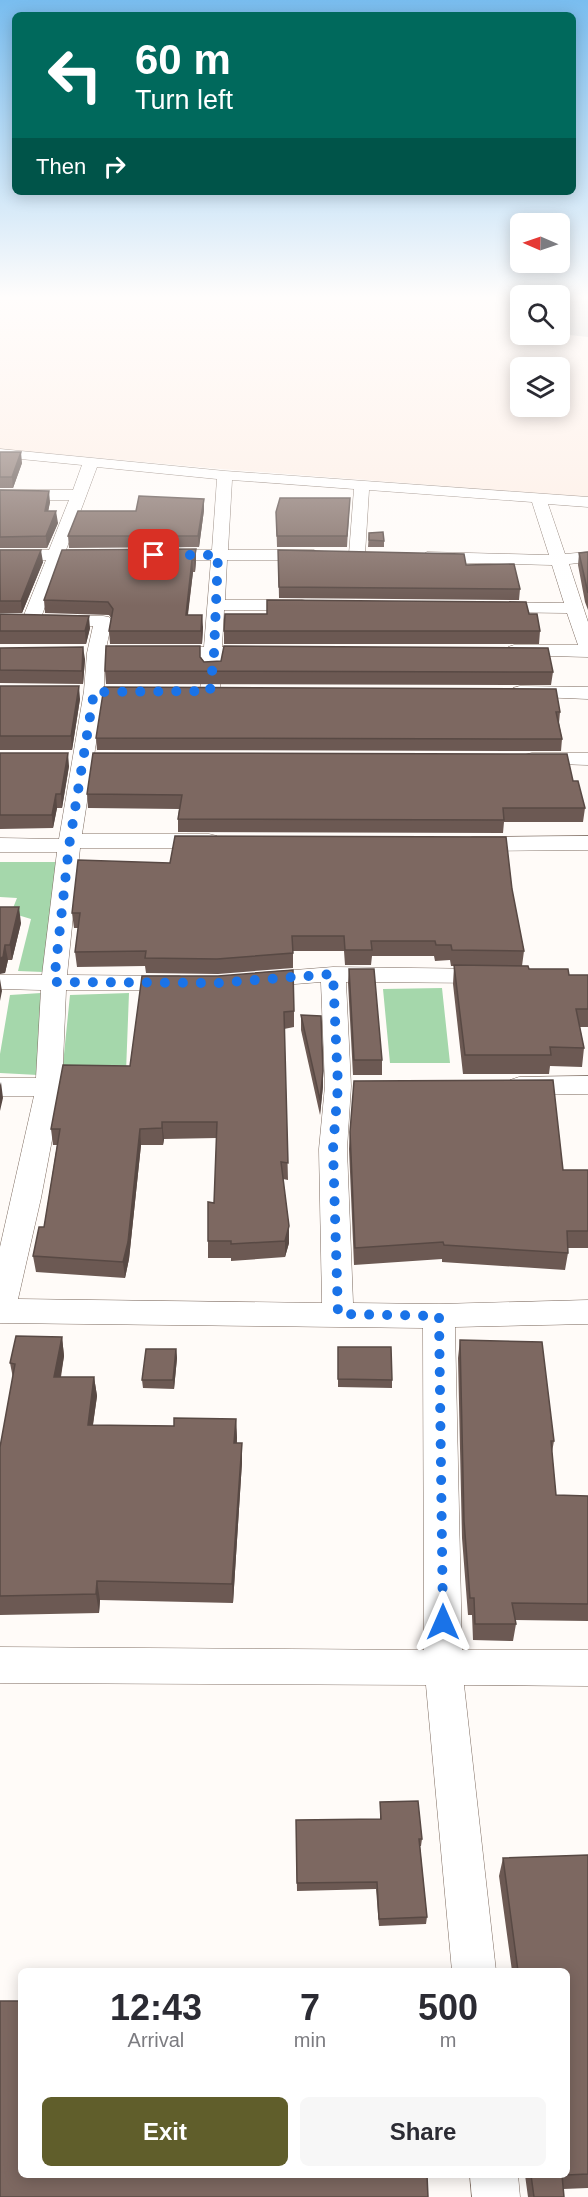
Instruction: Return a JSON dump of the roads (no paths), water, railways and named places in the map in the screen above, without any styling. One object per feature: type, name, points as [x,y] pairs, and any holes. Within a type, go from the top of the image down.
[{"type":"street","points":[[0,453],[225,475],[588,502]]},
{"type":"street","points":[[31,620],[91,462]]},
{"type":"street","points":[[210,691],[225,475]]},
{"type":"street","points":[[144,555],[363,555],[362,485]]},
{"type":"street","points":[[0,495],[77,495]]},
{"type":"street","points":[[495,652],[588,650],[539,499]]},
{"type":"street","points":[[0,555],[112,555]]},
{"type":"street","points":[[414,556],[558,560],[588,558]]},
{"type":"street","points":[[216,605],[324,606]]},
{"type":"street","points":[[467,607],[575,608]]},
{"type":"street","points":[[0,620],[103,621],[69,846],[54,982],[49,1087],[27,1198],[0,1310],[439,1316],[588,1312]]},
{"type":"street","points":[[143,653],[273,653]]},
{"type":"street","points":[[187,691],[230,692]]},
{"type":"street","points":[[499,692],[588,693]]},
{"type":"street","points":[[513,759],[588,759]]},
{"type":"street","points":[[0,845],[69,846],[75,841],[231,841]]},
{"type":"street","points":[[450,844],[588,843]]},
{"type":"street","points":[[0,982],[218,982],[333,974],[509,976]]},
{"type":"street","points":[[333,974],[349,1086],[333,1149],[338,1314]]},
{"type":"street","points":[[493,1086],[588,1085]]},
{"type":"street","points":[[0,1087],[49,1087]]},
{"type":"street","points":[[439,1316],[443,1667],[474,1968]]},
{"type":"street","points":[[0,1665],[588,1668]]},
{"type":"street","points":[[494,2178],[496,2197]]}]
